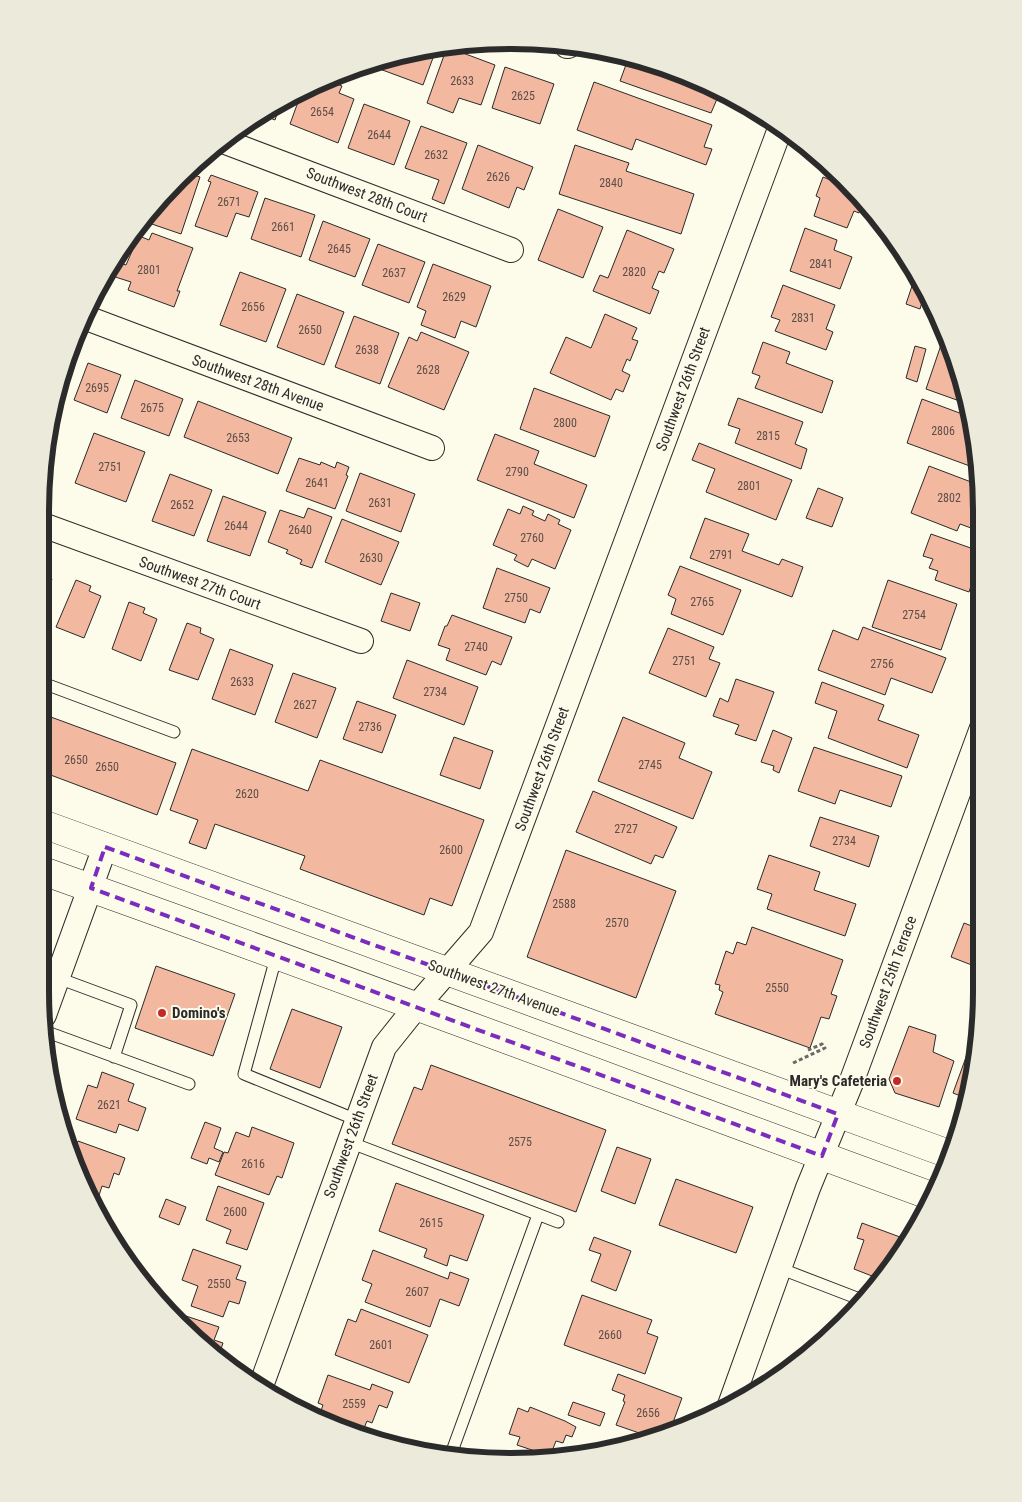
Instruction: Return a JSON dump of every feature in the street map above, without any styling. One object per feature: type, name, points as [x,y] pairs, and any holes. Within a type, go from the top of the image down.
[{"type":"highway","name":"Southwest 27th Avenue","points":[[49,826],[944,1152]]},
{"type":"highway","points":[[49,873],[277,954],[926,1194]]},
{"type":"street","name":"Southwest 26th Street","points":[[263,1381],[384,1047],[481,932],[778,134]]},
{"type":"street","name":"Southwest 28th Court","points":[[230,144],[511,250]]},
{"type":"street","name":"Southwest 28th Avenue","points":[[90,319],[432,448]]},
{"type":"street","name":"Southwest 27th Court","points":[[49,527],[361,641]]},
{"type":"street","name":"Southwest 25th Terrace","points":[[733,1396],[779,1268],[883,997],[973,752]]},
{"type":"street","points":[[49,1001],[105,847]]},
{"type":"lane","points":[[49,685],[174,732]]},
{"type":"lane","points":[[277,954],[244,1074],[357,1120]]},
{"type":"lane","points":[[58,978],[131,1005],[114,1057]]},
{"type":"lane","points":[[51,1034],[189,1084]]},
{"type":"lane","points":[[349,1142],[558,1222]]},
{"type":"lane","points":[[453,1449],[538,1215]]},
{"type":"lane","points":[[779,1268],[857,1298]]},
{"type":"path","points":[[793,1063],[825,1048],[822,1044],[808,1050]]},
{"type":"highlighted area","points":[[105,847],[838,1114],[822,1156],[91,888]]},
{"type":"building","points":[[460,52],[495,65],[481,105],[459,98],[453,113],[427,103],[444,54]]},
{"type":"building","points":[[434,56],[423,85],[378,68]]},
{"type":"building","points":[[626,64],[660,73],[727,103],[717,99],[711,113],[620,81]]},
{"type":"building","points":[[505,67],[554,84],[540,124],[492,108]]},
{"type":"building","points":[[594,82],[712,125],[704,147],[712,149],[706,165],[636,139],[632,150],[577,130]]},
{"type":"building","points":[[335,83],[342,86],[339,93],[354,99],[338,143],[290,124],[298,101]]},
{"type":"building","points":[[364,104],[410,121],[394,165],[348,148]]},
{"type":"building","points":[[277,113],[275,120],[269,118]]},
{"type":"building","points":[[421,126],[467,143],[444,204],[432,199],[439,180],[405,168]]},
{"type":"building","points":[[478,145],[533,167],[524,190],[517,187],[509,208],[462,189]]},
{"type":"building","points":[[575,145],[629,163],[626,171],[694,194],[681,234],[559,194]]},
{"type":"building","points":[[194,175],[200,177],[181,234],[149,223],[163,206]]},
{"type":"building","points":[[211,175],[258,192],[249,217],[236,213],[227,237],[195,226],[211,182],[208,181]]},
{"type":"building","points":[[823,177],[836,182],[861,208],[859,213],[854,211],[847,228],[814,216],[820,198],[816,196]]},
{"type":"building","points":[[265,198],[315,215],[301,257],[251,239]]},
{"type":"building","points":[[558,209],[603,227],[583,278],[538,260]]},
{"type":"building","points":[[323,221],[370,239],[355,277],[309,260]]},
{"type":"building","points":[[805,228],[837,240],[834,250],[852,257],[840,289],[790,271]]},
{"type":"building","points":[[627,230],[674,249],[664,273],[659,271],[652,288],[659,291],[650,314],[593,291],[600,275],[608,278]]},
{"type":"building","points":[[152,233],[193,248],[177,291],[180,291],[174,307],[128,290],[131,282],[113,276],[121,263],[126,265],[133,249],[131,248],[140,236],[149,240]]},
{"type":"building","points":[[378,244],[425,262],[409,303],[362,285]]},
{"type":"building","points":[[433,264],[491,286],[476,327],[461,321],[455,338],[421,325],[426,311],[417,307]]},
{"type":"building","points":[[240,272],[286,289],[266,342],[220,325]]},
{"type":"building","points":[[913,283],[922,301],[920,309],[906,304]]},
{"type":"building","points":[[783,285],[835,305],[826,329],[833,332],[826,350],[775,331],[780,320],[771,317]]},
{"type":"building","points":[[297,294],[344,312],[324,365],[277,347]]},
{"type":"building","points":[[605,314],[637,328],[632,339],[638,341],[630,361],[627,359],[622,371],[630,375],[623,392],[616,389],[611,400],[550,373],[566,337],[591,348]]},
{"type":"building","points":[[354,316],[399,333],[380,384],[335,367]]},
{"type":"building","points":[[421,332],[469,352],[444,410],[388,387],[409,337],[417,341]]},
{"type":"building","points":[[763,342],[790,352],[786,363],[833,381],[822,413],[755,388],[760,376],[752,373]]},
{"type":"building","points":[[942,343],[949,362],[959,401],[926,389]]},
{"type":"building","points":[[915,346],[926,349],[917,382],[906,378]]},
{"type":"building","points":[[88,363],[121,375],[107,413],[74,400]]},
{"type":"building","points":[[135,380],[183,399],[169,436],[121,418]]},
{"type":"building","points":[[534,388],[610,416],[595,457],[520,429]]},
{"type":"building","points":[[738,398],[803,422],[795,444],[807,449],[801,469],[735,443],[740,429],[728,425]]},
{"type":"building","points":[[922,399],[962,414],[971,466],[907,443]]},
{"type":"building","points":[[198,401],[292,438],[278,474],[184,437]]},
{"type":"building","points":[[94,433],[145,452],[126,502],[75,483]]},
{"type":"building","points":[[495,434],[539,451],[534,464],[587,485],[574,518],[477,480]]},
{"type":"building","points":[[699,443],[792,480],[776,520],[706,492],[715,469],[692,460]]},
{"type":"building","points":[[299,458],[320,465],[321,462],[335,468],[337,462],[349,467],[346,475],[348,476],[335,509],[286,491]]},
{"type":"building","points":[[929,466],[972,482],[973,529],[960,524],[957,531],[911,513]]},
{"type":"building","points":[[360,473],[415,494],[401,532],[346,511]]},
{"type":"building","points":[[170,474],[212,490],[194,536],[152,521]]},
{"type":"building","points":[[818,488],[843,498],[832,527],[806,518]]},
{"type":"building","points":[[223,496],[266,512],[250,556],[207,541]]},
{"type":"building","points":[[523,506],[534,511],[532,515],[545,521],[548,514],[560,520],[558,524],[571,530],[555,569],[532,559],[528,567],[514,560],[517,555],[493,545],[508,509],[520,514]]},
{"type":"building","points":[[308,508],[332,517],[312,568],[300,564],[302,560],[286,553],[288,550],[268,542],[280,510],[304,518]]},
{"type":"building","points":[[705,518],[749,534],[742,551],[779,565],[782,559],[803,567],[792,597],[690,558]]},
{"type":"building","points":[[342,519],[399,542],[381,585],[325,562]]},
{"type":"building","points":[[931,534],[973,549],[973,580],[969,592],[935,580],[938,571],[929,568],[933,559],[923,556]]},
{"type":"building","points":[[680,566],[741,590],[723,635],[671,614],[676,599],[668,595]]},
{"type":"building","points":[[497,568],[550,588],[540,613],[530,609],[525,623],[483,608]]},
{"type":"building","points":[[76,580],[91,586],[89,591],[101,596],[84,638],[56,627]]},
{"type":"building","points":[[888,580],[957,604],[941,650],[872,627]]},
{"type":"building","points":[[391,593],[420,603],[410,631],[381,621]]},
{"type":"building","points":[[129,602],[145,608],[143,613],[157,619],[141,661],[112,649]]},
{"type":"building","points":[[452,615],[512,637],[501,665],[492,661],[486,675],[446,660],[450,649],[438,645],[445,626],[447,626]]},
{"type":"building","points":[[187,623],[201,628],[200,633],[214,639],[198,680],[169,670]]},
{"type":"building","points":[[863,627],[946,658],[932,693],[891,678],[885,695],[818,670],[833,630],[858,640]]},
{"type":"building","points":[[668,628],[714,647],[709,659],[720,663],[706,697],[649,673]]},
{"type":"building","points":[[230,649],[273,665],[255,715],[212,699]]},
{"type":"building","points":[[407,660],[478,687],[464,725],[393,698]]},
{"type":"building","points":[[293,673],[336,688],[317,738],[275,722]]},
{"type":"building","points":[[736,679],[774,692],[756,741],[735,734],[739,725],[713,716],[720,698],[728,702]]},
{"type":"building","points":[[822,682],[884,705],[878,720],[919,735],[907,768],[828,738],[837,711],[815,703]]},
{"type":"building","points":[[357,701],[396,715],[382,753],[343,739]]},
{"type":"building","points":[[49,716],[176,763],[157,815],[49,774]]},
{"type":"building","points":[[623,717],[685,743],[679,758],[712,772],[693,819],[598,781]]},
{"type":"building","points":[[773,730],[792,738],[779,773],[773,770],[774,766],[761,762]]},
{"type":"building","points":[[454,737],[493,751],[480,789],[440,775]]},
{"type":"building","points":[[814,747],[902,776],[891,807],[840,790],[835,804],[798,791]]},
{"type":"building","points":[[192,749],[308,791],[320,760],[484,820],[452,906],[430,898],[424,915],[300,869],[305,856],[215,824],[206,849],[189,843],[198,820],[170,810]]},
{"type":"building","points":[[593,791],[677,827],[663,858],[655,855],[651,864],[576,832]]},
{"type":"building","points":[[820,817],[879,836],[869,867],[810,846]]},
{"type":"building","points":[[566,850],[676,891],[636,998],[527,957]]},
{"type":"building","points":[[769,855],[820,872],[814,890],[856,904],[845,936],[767,909],[772,894],[757,889]]},
{"type":"building","points":[[964,923],[973,926],[973,966],[951,957]]},
{"type":"building","points":[[752,927],[843,960],[831,994],[837,996],[829,1019],[821,1017],[810,1048],[715,1014],[723,992],[719,990],[720,985],[715,984],[726,951],[733,954],[737,942],[746,945]]},
{"type":"building","points":[[156,966],[235,994],[213,1056],[135,1028]]},
{"type":"building","points":[[292,1009],[342,1027],[320,1088],[270,1069]]},
{"type":"building","points":[[909,1026],[936,1035],[933,1052],[954,1061],[939,1107],[895,1093],[889,1079]]},
{"type":"building","points":[[969,1048],[960,1096],[953,1093]]},
{"type":"building","points":[[431,1065],[606,1130],[576,1212],[392,1144],[414,1087],[422,1090]]},
{"type":"building","points":[[102,1072],[134,1084],[128,1101],[146,1108],[138,1131],[119,1124],[116,1133],[76,1119],[88,1085],[97,1088]]},
{"type":"building","points":[[205,1122],[221,1128],[214,1148],[223,1152],[219,1162],[209,1158],[207,1164],[191,1158]]},
{"type":"building","points":[[252,1127],[294,1143],[282,1178],[277,1176],[269,1195],[215,1175],[224,1152],[228,1153],[236,1132],[249,1137]]},
{"type":"building","points":[[78,1141],[125,1158],[119,1175],[114,1173],[109,1188],[102,1186],[98,1199],[84,1168],[76,1147]]},
{"type":"building","points":[[617,1147],[651,1159],[635,1204],[601,1191]]},
{"type":"building","points":[[676,1179],[753,1207],[736,1253],[659,1225]]},
{"type":"building","points":[[396,1183],[484,1215],[467,1261],[450,1255],[447,1266],[424,1257],[427,1249],[379,1231]]},
{"type":"building","points":[[218,1186],[264,1203],[247,1250],[226,1243],[231,1230],[206,1220]]},
{"type":"building","points":[[166,1199],[186,1207],[179,1225],[159,1217]]},
{"type":"building","points":[[862,1223],[900,1237],[895,1248],[874,1277],[854,1269],[864,1240],[857,1238]]},
{"type":"building","points":[[594,1237],[631,1251],[616,1291],[591,1281],[601,1254],[589,1250]]},
{"type":"building","points":[[193,1249],[241,1266],[236,1279],[246,1282],[239,1304],[229,1301],[223,1317],[191,1306],[198,1286],[182,1280]]},
{"type":"building","points":[[373,1250],[448,1279],[450,1272],[469,1279],[459,1306],[440,1299],[430,1327],[365,1302],[372,1284],[362,1280]]},
{"type":"building","points":[[582,1295],[652,1320],[647,1333],[658,1337],[645,1374],[564,1345]]},
{"type":"building","points":[[361,1309],[428,1335],[409,1383],[335,1355],[348,1319],[356,1322]]},
{"type":"building","points":[[180,1314],[219,1327],[214,1340],[223,1343],[221,1350]]},
{"type":"building","points":[[618,1374],[682,1398],[672,1424],[642,1434],[616,1425],[625,1402],[623,1401],[625,1395],[612,1390]]},
{"type":"building","points":[[328,1375],[370,1390],[372,1384],[393,1392],[387,1408],[379,1405],[372,1423],[367,1421],[363,1429],[320,1412],[323,1405],[318,1403]]},
{"type":"building","points":[[573,1402],[605,1413],[600,1426],[568,1415]]},
{"type":"building","points":[[530,1407],[576,1427],[572,1437],[566,1435],[563,1443],[556,1441],[552,1451],[538,1452],[517,1445],[520,1437],[509,1434],[518,1408],[528,1412]]},
{"type":"place","name":"Domino's","points":[[162,1013]]},
{"type":"place","name":"Mary's Cafeteria","points":[[897,1081]]}]
